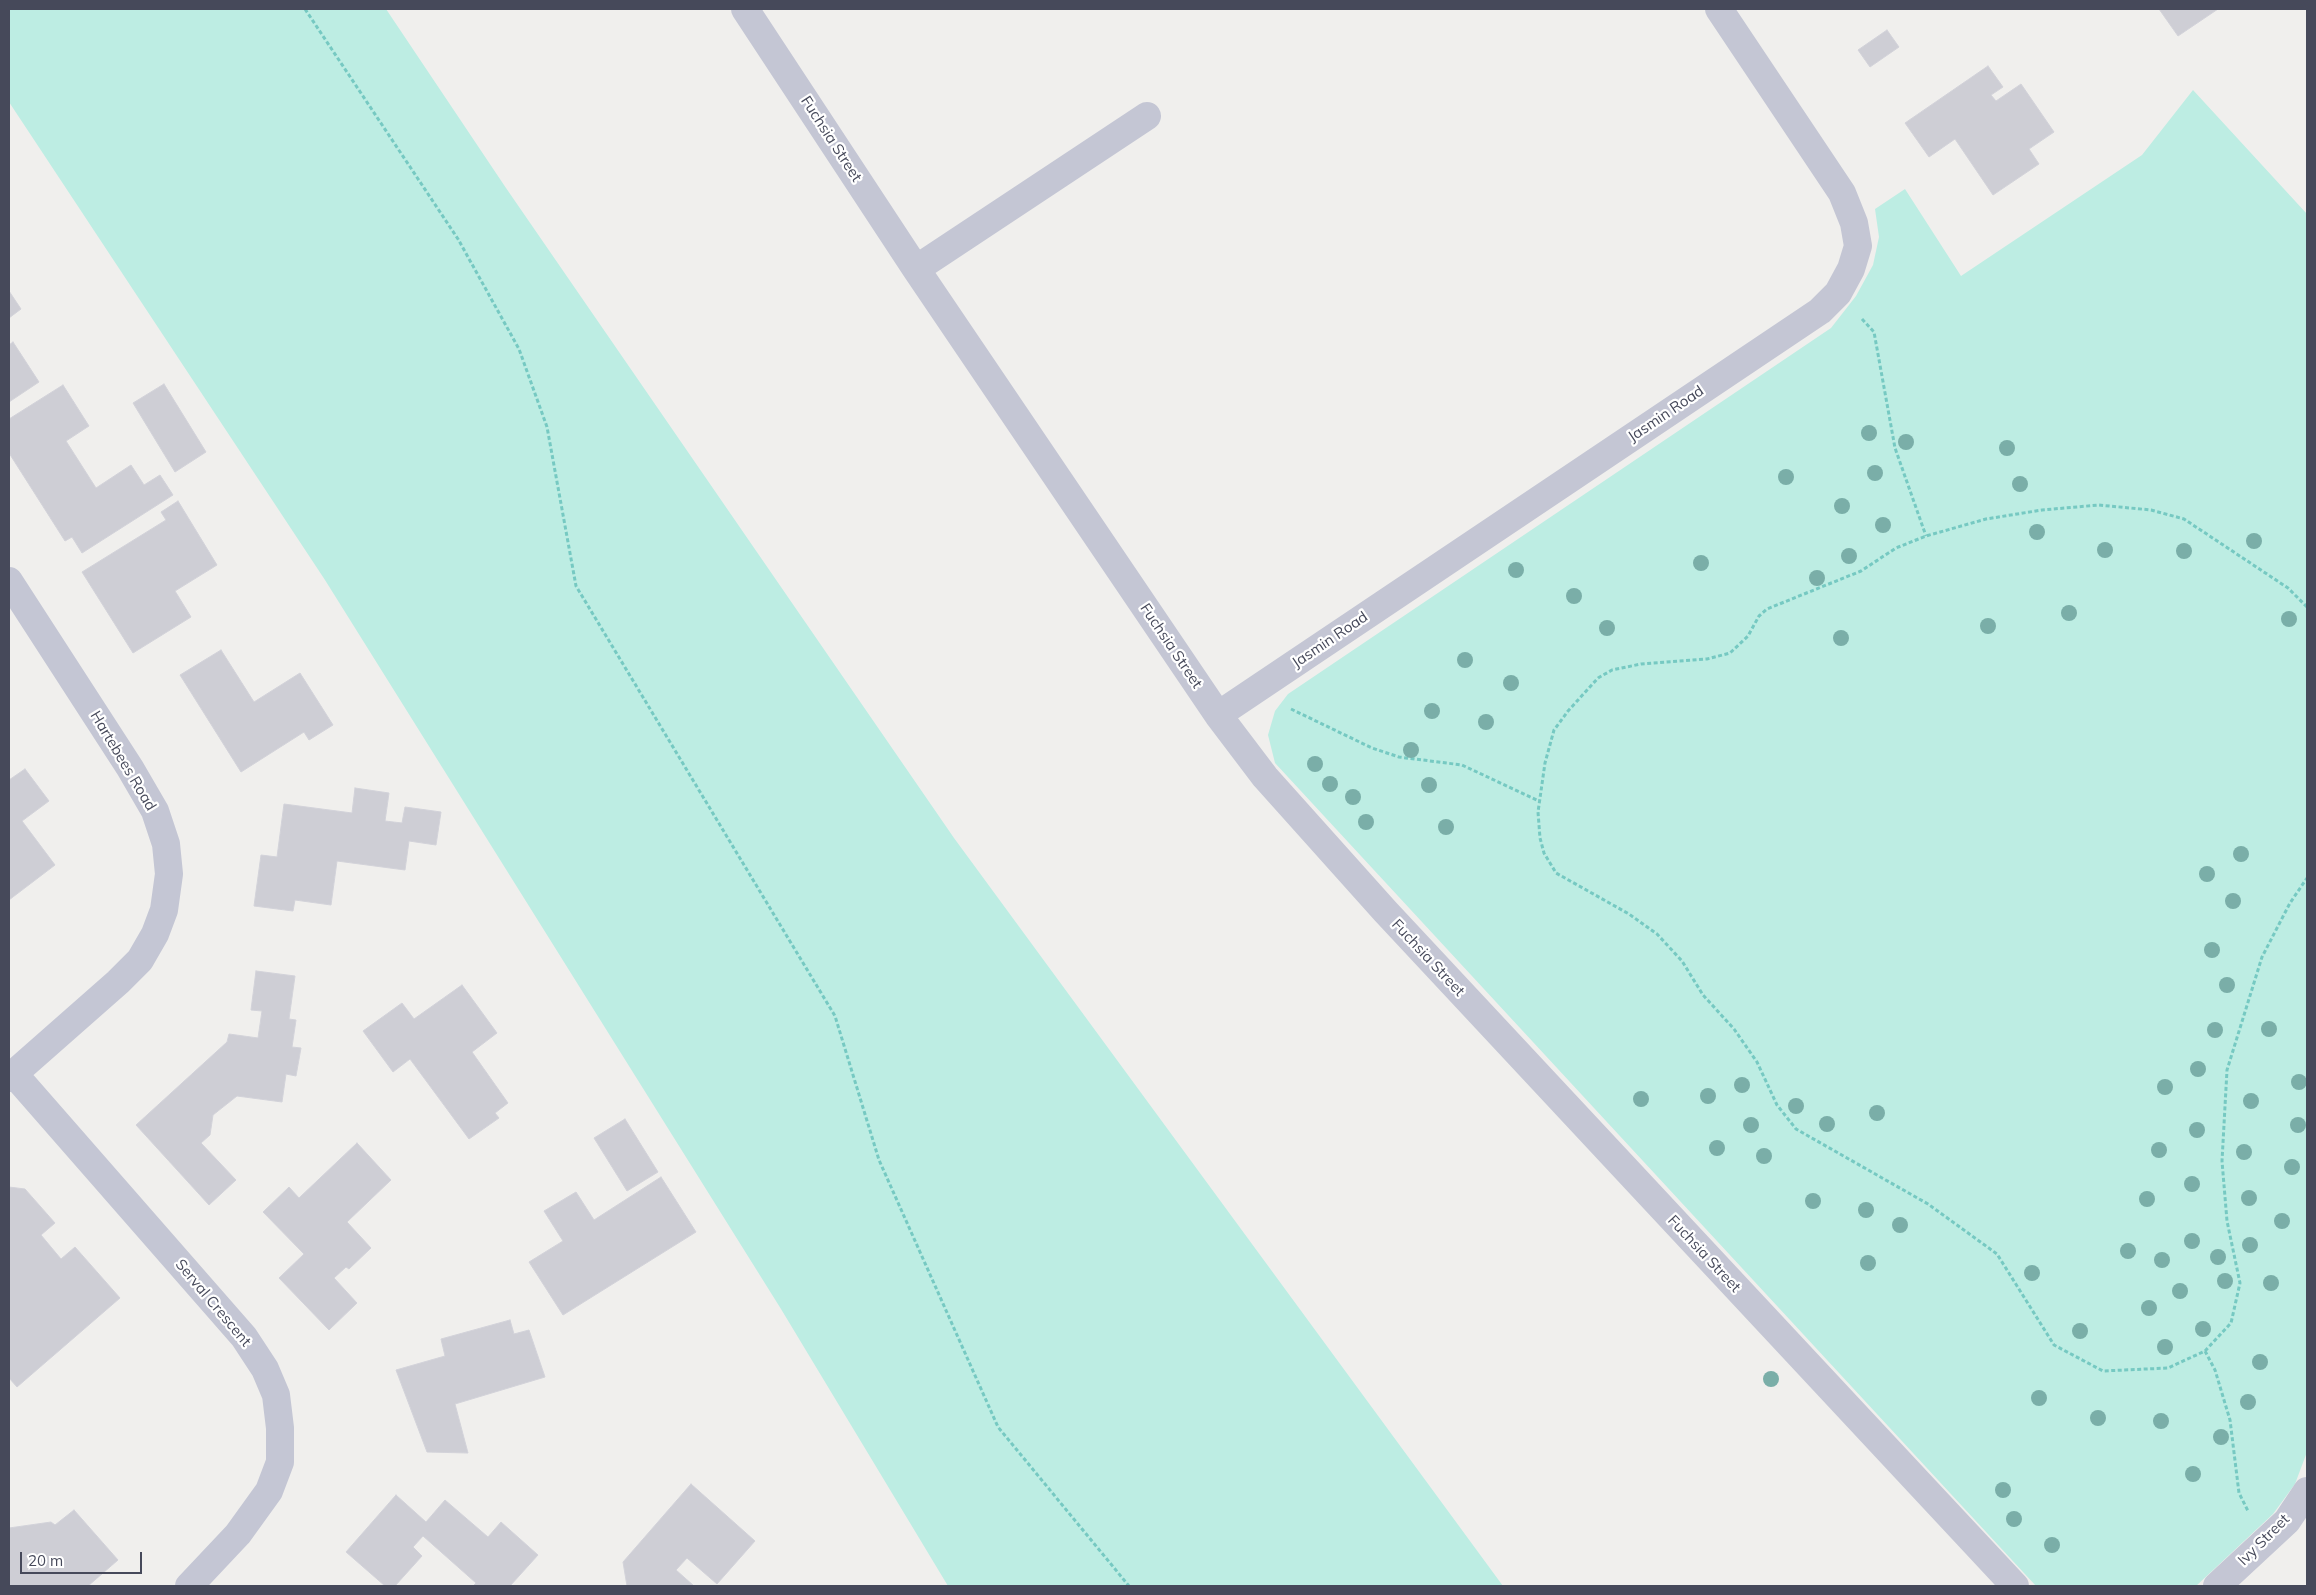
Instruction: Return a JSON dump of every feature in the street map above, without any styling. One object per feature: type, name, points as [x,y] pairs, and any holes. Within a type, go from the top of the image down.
[{"type":"street","name":"Fuchsia Street","points":[[745,9],[916,269],[1218,715],[1265,777],[1385,912],[2015,1586]]},
{"type":"street","name":"Jasmin Road","points":[[1218,715],[1820,311],[1838,293],[1851,269],[1858,246],[1854,223],[1842,193],[1719,9]]},
{"type":"street","points":[[916,269],[1147,116]]},
{"type":"street","name":"Hartebees Road","points":[[9,581],[130,768],[155,812],[166,844],[169,874],[164,910],[155,934],[140,960],[118,982],[11,1076]]},
{"type":"street","name":"Serval Crescent","points":[[11,1076],[244,1336],[265,1369],[276,1396],[280,1428],[280,1462],[269,1491],[238,1534],[189,1586]]},
{"type":"street","name":"Ivy Street","points":[[2217,1586],[2287,1521],[2307,1491]]},
{"type":"path","points":[[305,9],[458,239],[519,349],[547,427],[576,586],[835,1016],[879,1160],[998,1427],[1129,1586]]},
{"type":"path","points":[[1838,293],[1874,332],[1895,448],[1926,536]]},
{"type":"path","points":[[2307,607],[2288,588],[2184,519],[2151,510],[2100,505],[2042,510],[1986,519],[1926,536],[1896,548],[1861,571],[1767,610],[1759,616],[1748,636],[1730,653],[1707,659],[1640,664],[1612,670],[1598,678],[1568,711],[1554,730],[1545,763],[1539,801],[1540,838],[1544,853],[1556,873],[1630,914],[1657,934],[1682,961],[1703,995],[1734,1029],[1757,1062],[1777,1105],[1796,1129],[1928,1204],[1997,1254],[2054,1345],[2103,1371],[2168,1368],[2205,1352],[2231,1322],[2240,1283],[2227,1220],[2222,1161],[2227,1070],[2262,957],[2290,904],[2307,878]]},
{"type":"path","points":[[1252,692],[1331,726],[1372,748],[1399,757],[1462,765],[1539,801]]},
{"type":"path","points":[[2205,1352],[2215,1370],[2230,1420],[2239,1493],[2263,1543]]},
{"type":"green space","points":[[9,9],[386,9],[506,188],[954,838],[1503,1586],[948,1586],[781,1309],[325,580],[9,102]]},
{"type":"green space","points":[[2193,90],[2307,214],[2307,1452],[2295,1484],[2273,1514],[2196,1586],[2036,1586],[1275,763],[1268,735],[1275,711],[1288,694],[1831,328],[1856,296],[1873,265],[1879,237],[1875,209],[1905,189],[1961,276],[2142,155]]},
{"type":"building","points":[[2159,9],[2218,9],[2178,36]]},
{"type":"building","points":[[1887,30],[1899,47],[1870,67],[1858,50]]},
{"type":"building","points":[[1988,66],[2003,87],[1991,95],[1996,101],[2021,84],[2054,132],[2029,149],[2039,164],[1993,195],[1955,139],[1929,157],[1905,123]]},
{"type":"building","points":[[9,291],[21,309],[9,318]]},
{"type":"building","points":[[13,342],[39,382],[9,402],[9,345]]},
{"type":"building","points":[[164,384],[206,452],[175,472],[133,403]]},
{"type":"building","points":[[63,385],[89,426],[66,441],[96,488],[131,465],[144,485],[160,475],[173,495],[82,553],[72,537],[65,541],[9,453],[9,419]]},
{"type":"building","points":[[178,501],[217,565],[175,591],[191,617],[133,653],[82,572],[166,520],[161,512]]},
{"type":"building","points":[[221,650],[254,702],[300,673],[333,725],[309,740],[304,732],[241,772],[180,675]]},
{"type":"building","points":[[25,769],[49,801],[22,821],[55,865],[9,900],[9,780]]},
{"type":"building","points":[[355,788],[389,793],[385,821],[402,823],[405,807],[441,812],[436,845],[409,841],[405,870],[337,861],[331,905],[295,900],[293,911],[254,906],[261,855],[277,857],[284,804],[352,813]]},
{"type":"building","points":[[256,971],[295,976],[289,1019],[296,1020],[292,1047],[301,1048],[296,1076],[286,1074],[282,1102],[237,1096],[213,1115],[210,1135],[201,1143],[236,1180],[209,1205],[136,1125],[227,1042],[229,1034],[258,1038],[262,1011],[251,1010]]},
{"type":"building","points":[[462,985],[497,1033],[472,1052],[508,1103],[495,1113],[499,1118],[469,1139],[410,1059],[393,1072],[363,1031],[402,1003],[414,1019]]},
{"type":"building","points":[[625,1119],[658,1172],[627,1191],[594,1138]]},
{"type":"building","points":[[357,1143],[391,1180],[347,1222],[371,1248],[349,1269],[346,1267],[334,1278],[357,1303],[329,1330],[279,1278],[304,1254],[263,1212],[289,1187],[299,1198]]},
{"type":"building","points":[[661,1177],[696,1232],[563,1315],[529,1262],[563,1241],[544,1211],[576,1192],[594,1220]]},
{"type":"building","points":[[9,1187],[25,1189],[55,1223],[41,1235],[61,1259],[75,1247],[120,1298],[17,1387],[9,1378]]},
{"type":"building","points":[[510,1320],[514,1334],[529,1330],[545,1377],[455,1404],[468,1453],[427,1452],[396,1370],[445,1356],[441,1339]]},
{"type":"building","points":[[691,1484],[755,1541],[717,1584],[687,1558],[676,1570],[694,1586],[627,1586],[623,1562]]},
{"type":"building","points":[[396,1495],[426,1522],[445,1500],[488,1537],[501,1522],[538,1555],[510,1586],[473,1586],[476,1583],[423,1536],[413,1547],[422,1556],[395,1586],[385,1586],[346,1552]]},
{"type":"building","points":[[74,1510],[118,1560],[88,1586],[9,1586],[9,1528],[51,1522],[55,1525]]}]
